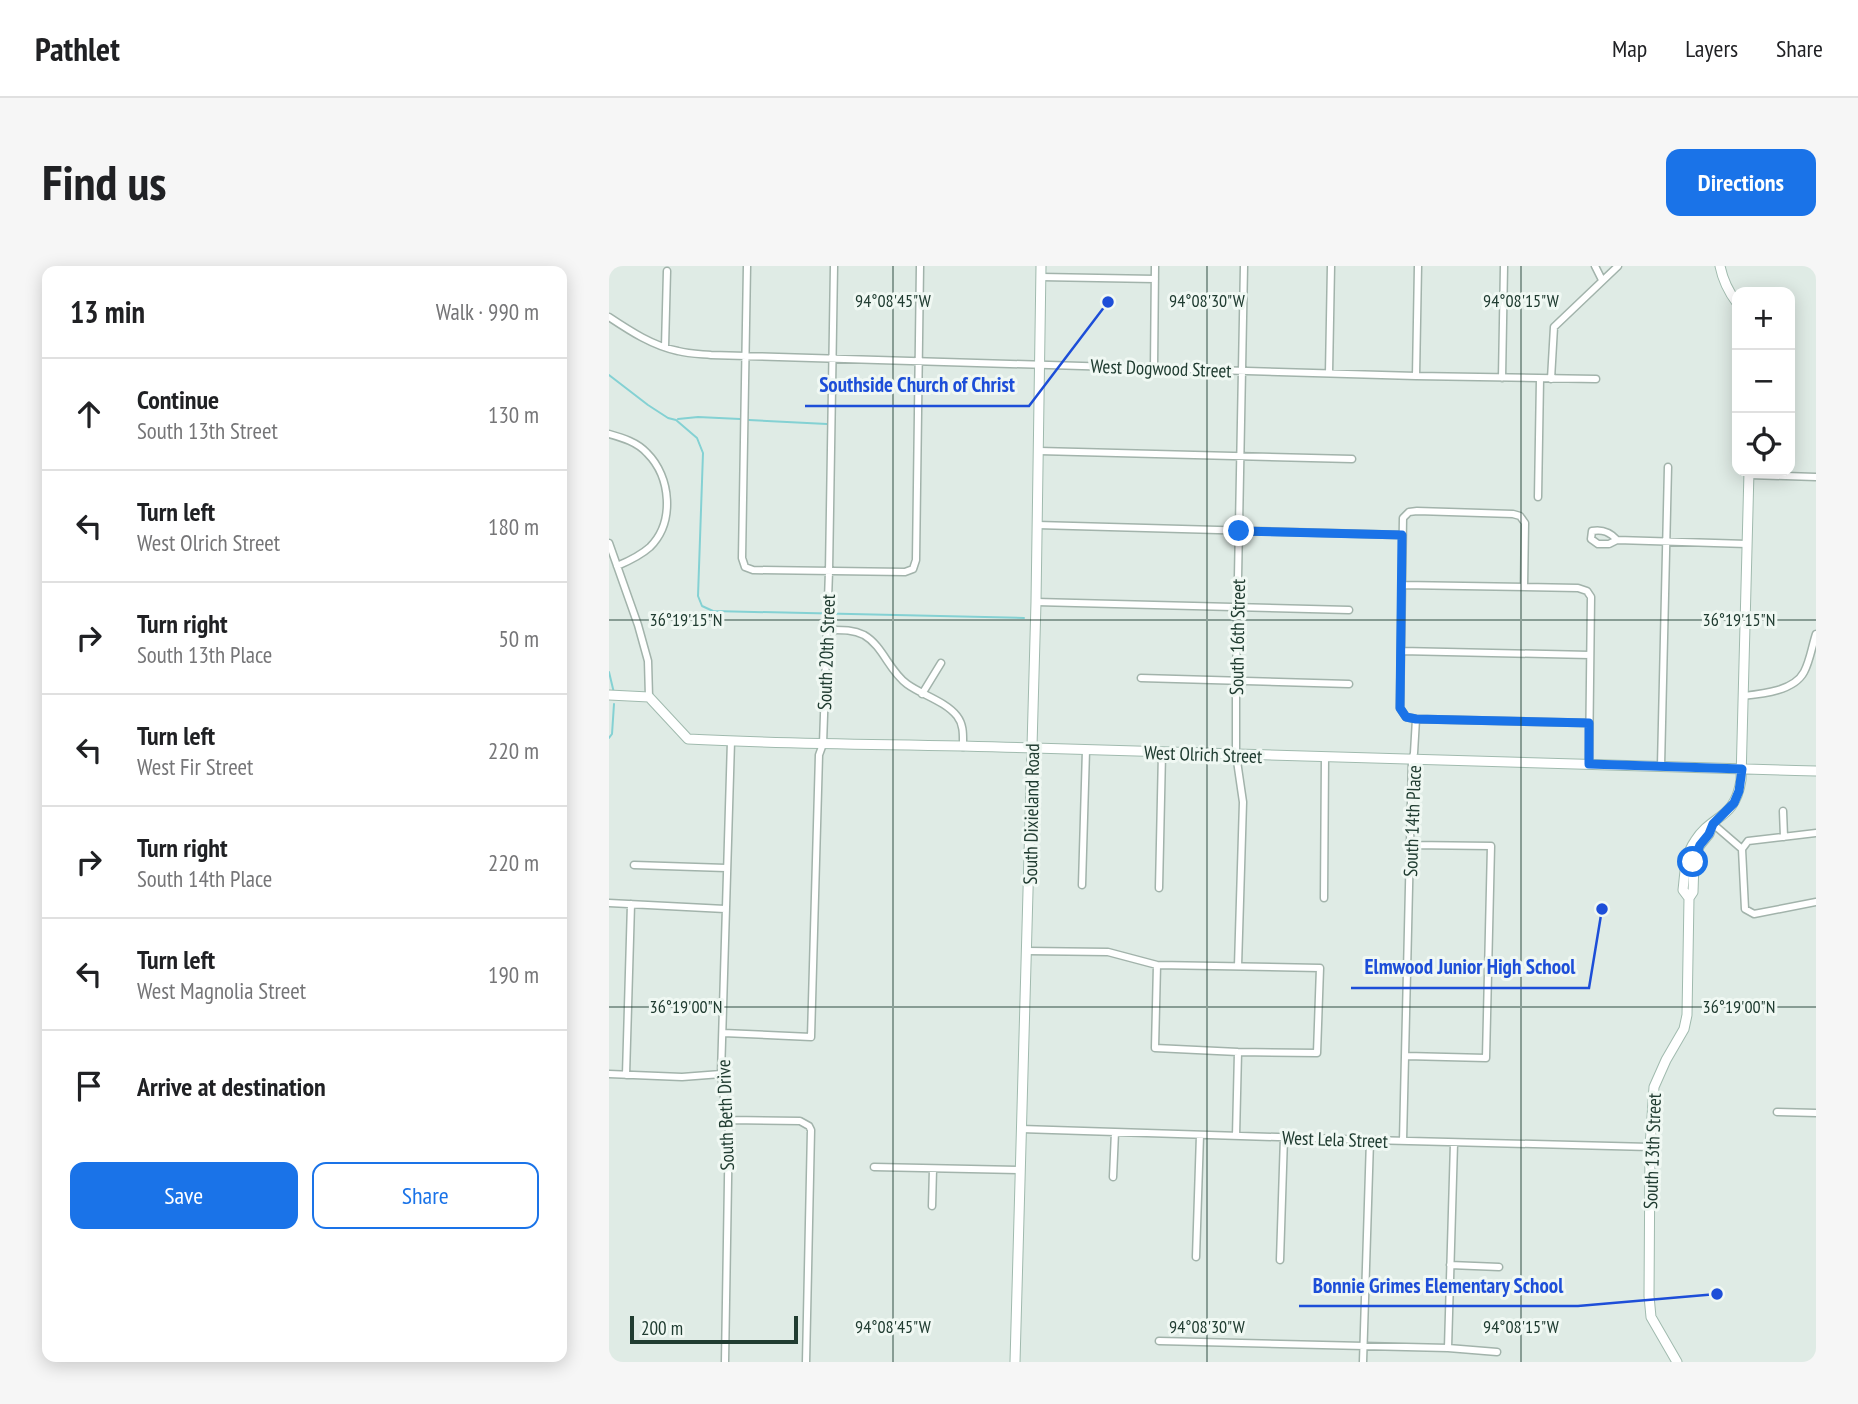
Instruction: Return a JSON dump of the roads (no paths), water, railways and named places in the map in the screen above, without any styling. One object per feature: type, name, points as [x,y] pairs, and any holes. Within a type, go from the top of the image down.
[{"type":"street","points":[[747,266],[742,558],[745,567],[753,570],[905,572],[912,569],[916,560],[920,266]]},
{"type":"street","name":"South 20th Street","points":[[723,1033],[811,1037],[819,755],[823,744],[828,611],[834,266]]},
{"type":"street","name":"South Dixieland Road","points":[[1015,1362],[1036,602],[1041,266]]},
{"type":"street","points":[[1154,368],[1155,266]]},
{"type":"street","name":"South 16th Street","points":[[1238,966],[1243,802],[1236,754],[1236,681],[1244,266]]},
{"type":"street","points":[[1329,373],[1331,266]]},
{"type":"street","points":[[1416,376],[1418,266]]},
{"type":"street","points":[[1502,378],[1504,266]]},
{"type":"street","points":[[1595,266],[1602,280]]},
{"type":"street","points":[[1551,379],[1554,327],[1618,266]]},
{"type":"street","points":[[1720,266],[1722,278],[1732,296]]},
{"type":"street","points":[[665,347],[667,271]]},
{"type":"street","points":[[1041,277],[1155,279]]},
{"type":"street","name":"West Dogwood Street","points":[[609,317],[630,332],[679,352],[745,357],[1596,379]]},
{"type":"street","points":[[1538,497],[1540,379]]},
{"type":"street","points":[[609,434],[628,440],[646,451],[657,465],[667,499],[662,529],[652,545],[638,556],[617,566]]},
{"type":"street","points":[[1039,451],[1352,458]]},
{"type":"street","points":[[1661,766],[1668,467]]},
{"type":"street","name":"South 13th Street","points":[[1677,1362],[1651,1317],[1649,1296],[1650,1147],[1654,1087],[1666,1059],[1684,1029],[1687,1015],[1689,898],[1683,890],[1685,864],[1693,842],[1734,803],[1739,791],[1742,769],[1749,476]]},
{"type":"street","points":[[1795,476],[1816,477]]},
{"type":"street","points":[[1524,587],[1524,521],[1520,516],[1417,510],[1409,512],[1403,518],[1402,535],[1400,708],[1406,717],[1416,719],[1589,723]]},
{"type":"street","points":[[1037,525],[1402,535]]},
{"type":"street","points":[[1617,540],[1747,544]]},
{"type":"street","points":[[609,543],[648,661],[649,697],[609,695]]},
{"type":"street","points":[[1402,585],[1579,588],[1587,591],[1591,597],[1589,764]]},
{"type":"street","points":[[1036,602],[1349,610]]},
{"type":"street","points":[[827,630],[851,630],[868,638],[905,683],[951,709],[959,718],[963,729],[963,747]]},
{"type":"street","points":[[1743,695],[1769,692],[1799,680],[1805,670],[1816,634]]},
{"type":"street","points":[[1401,651],[1590,655]]},
{"type":"street","points":[[922,694],[941,663]]},
{"type":"street","points":[[1141,678],[1349,684]]},
{"type":"street","name":"West Olrich Street","points":[[649,697],[688,739],[1816,771]]},
{"type":"street","name":"South 14th Place","points":[[1403,1141],[1412,760],[1416,719]]},
{"type":"street","name":"South Beth Drive","points":[[725,1362],[729,1120],[721,1074],[731,741]]},
{"type":"street","points":[[1082,886],[1086,750]]},
{"type":"street","points":[[1159,888],[1161,753]]},
{"type":"street","points":[[1324,898],[1325,757]]},
{"type":"street","points":[[1783,811],[1784,838]]},
{"type":"street","points":[[1713,824],[1742,849]]},
{"type":"street","points":[[1816,833],[1748,841],[1742,849],[1745,909],[1754,914],[1816,902]]},
{"type":"street","points":[[1406,1056],[1486,1058],[1491,846],[1411,845]]},
{"type":"street","points":[[634,865],[726,868]]},
{"type":"street","points":[[609,903],[725,909]]},
{"type":"street","points":[[626,1075],[631,904]]},
{"type":"street","points":[[1027,951],[1108,952],[1157,964],[1320,968],[1317,1053],[1154,1048],[1157,964]]},
{"type":"street","points":[[1236,1136],[1238,1052]]},
{"type":"street","points":[[609,1074],[682,1077],[721,1074]]},
{"type":"street","points":[[1777,1112],[1816,1114]]},
{"type":"street","points":[[729,1120],[800,1121],[811,1130],[806,1362]]},
{"type":"street","name":"West Lela Street","points":[[1021,1129],[1650,1147]]},
{"type":"street","points":[[1113,1177],[1115,1132]]},
{"type":"street","points":[[1196,1257],[1200,1135]]},
{"type":"street","points":[[1280,1261],[1284,1138]]},
{"type":"street","points":[[1363,1362],[1370,1140]]},
{"type":"street","points":[[1448,1348],[1454,1143]]},
{"type":"street","points":[[874,1167],[1020,1170]]},
{"type":"street","points":[[932,1206],[933,1169]]},
{"type":"street","points":[[1450,1265],[1499,1267]]},
{"type":"street","points":[[1159,1341],[1448,1348],[1497,1352]]},
{"type":"waterway","points":[[609,375],[648,405],[676,420],[697,438],[703,453],[698,596],[702,606],[713,611],[1024,618]]},
{"type":"waterway","points":[[678,419],[740,419]]},
{"type":"waterway","points":[[749,420],[827,424]]},
{"type":"waterway","points":[[609,672],[614,693]]},
{"type":"waterway","points":[[609,738],[612,734],[614,704]]},
{"type":"place","name":"Southside Church of Christ","points":[[1108,302]]},
{"type":"place","name":"Elmwood Junior High School","points":[[1602,909]]},
{"type":"place","name":"Bonnie Grimes Elementary School","points":[[1717,1294]]}]
